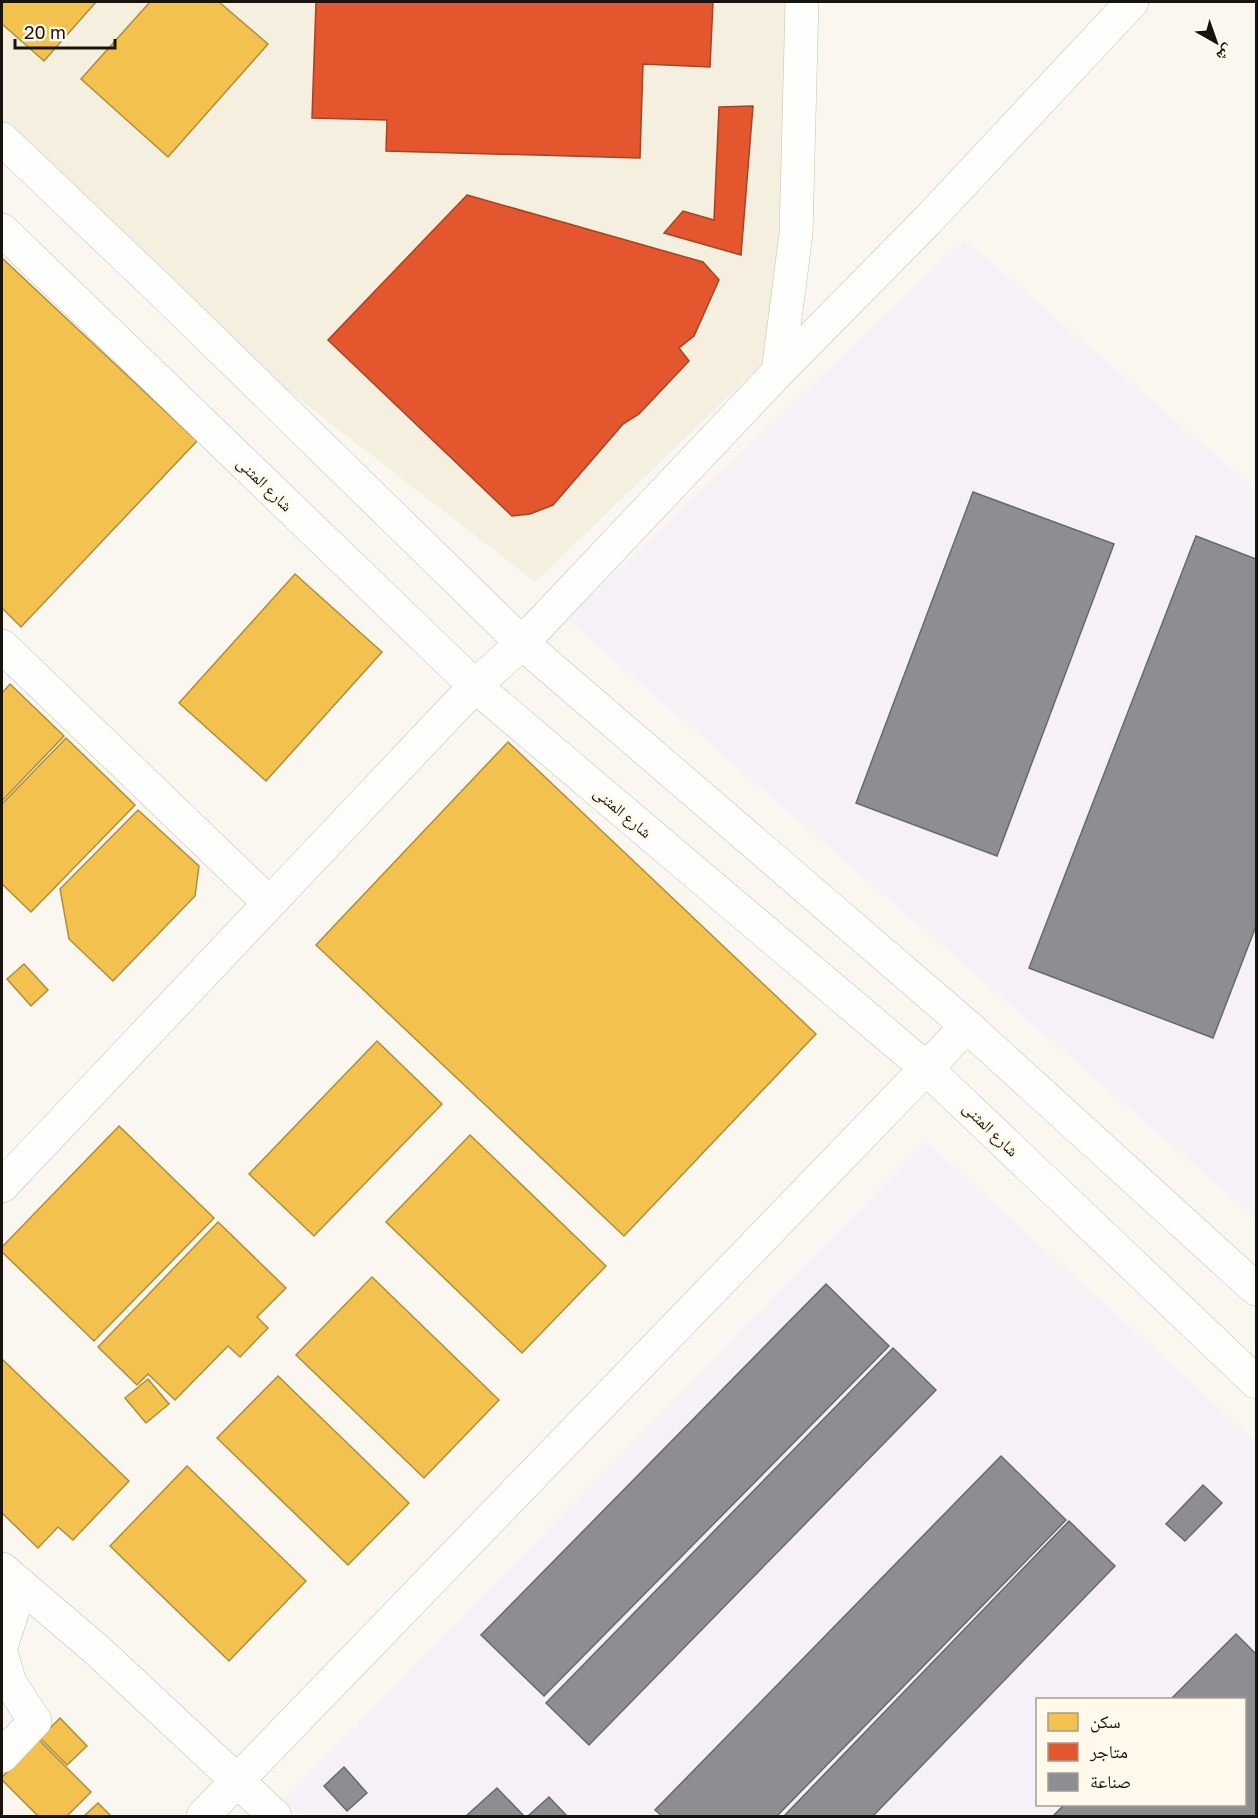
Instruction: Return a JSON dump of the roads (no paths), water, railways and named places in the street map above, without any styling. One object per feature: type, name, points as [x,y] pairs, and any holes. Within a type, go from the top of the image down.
[{"type":"street","points":[[778,372],[796,234],[802,2]]},
{"type":"street","points":[[2,1186],[474,686],[522,643],[778,372],[928,220],[1132,2]]},
{"type":"street","points":[[2,139],[169,298],[522,643],[967,1026],[1257,1289]]},
{"type":"street","name":"شارع المثنى","points":[[2,230],[474,686],[926,1068],[1257,1382]]},
{"type":"street","points":[[2,646],[268,902]]},
{"type":"street","points":[[203,1816],[967,1026]]},
{"type":"street","points":[[11,1577],[97,1650],[275,1816]]},
{"type":"street","points":[[2,1644],[11,1577]]},
{"type":"street","points":[[2,1656],[10,1683],[35,1721],[2,1756]]}]
